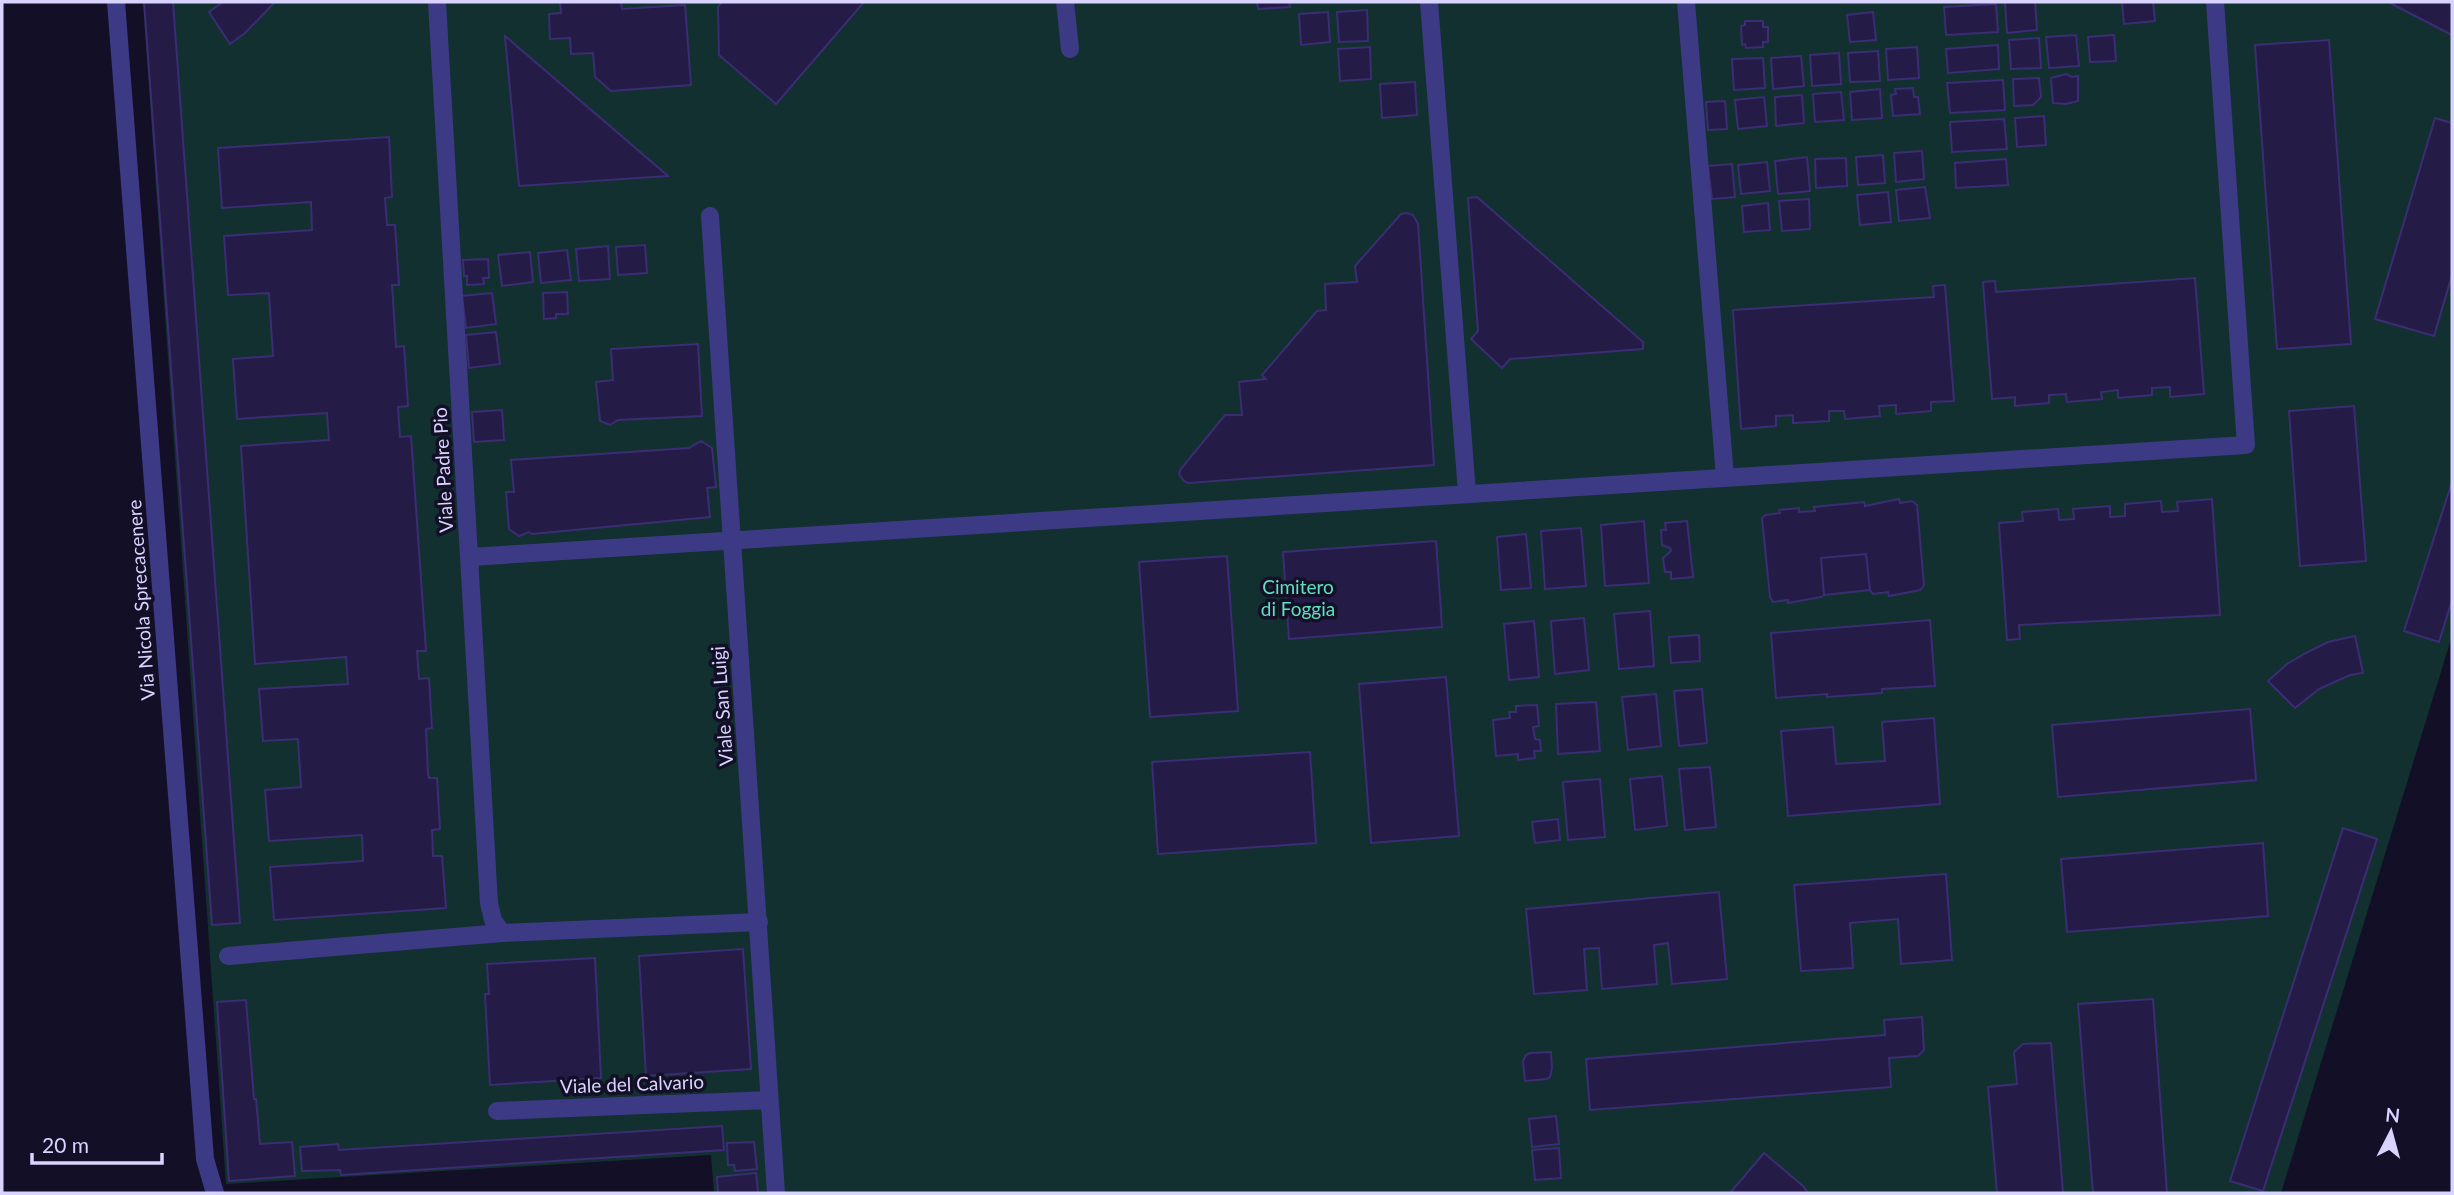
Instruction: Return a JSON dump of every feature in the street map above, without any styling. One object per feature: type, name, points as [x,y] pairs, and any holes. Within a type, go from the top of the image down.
[{"type":"street","name":"Via Nicola Sprecacenere","points":[[116,2],[205,1159],[215,1193]]},
{"type":"street","name":"Viale Padre Pio","points":[[438,2],[489,903],[493,920],[502,933]]},
{"type":"street","points":[[1065,2],[1070,49]]},
{"type":"street","points":[[1429,2],[1467,493]]},
{"type":"street","points":[[1686,2],[1725,477]]},
{"type":"street","points":[[470,557],[2246,445],[2215,2]]},
{"type":"street","name":"Viale San Luigi","points":[[710,216],[776,1193]]},
{"type":"street","points":[[228,956],[502,933],[758,922]]},
{"type":"street","name":"Viale del Calvario","points":[[497,1111],[769,1100]]},
{"type":"green space","name":"Cimitero di Foggia","points":[[143,2],[2452,2],[2452,636],[2281,1193],[714,1193],[711,1155],[226,1184]]},
{"type":"building","points":[[144,2],[173,2],[240,923],[212,925]]},
{"type":"building","points":[[223,2],[275,2],[245,33],[230,44],[209,12]]},
{"type":"building","points":[[560,2],[621,2],[622,9],[685,5],[691,85],[611,91],[595,77],[593,53],[571,54],[570,38],[550,39],[549,14],[561,13]]},
{"type":"building","points":[[722,2],[864,2],[776,104],[719,55],[718,7]]},
{"type":"building","points":[[1257,2],[1289,2],[1290,7],[1258,9]]},
{"type":"building","points":[[2005,2],[2035,2],[2037,30],[2007,33]]},
{"type":"building","points":[[2122,2],[2153,2],[2155,21],[2124,24]]},
{"type":"building","points":[[2388,2],[2452,2],[2452,35]]},
{"type":"building","points":[[1996,4],[1998,32],[1946,35],[1944,7]]},
{"type":"building","points":[[1367,10],[1368,41],[1339,42],[1337,12]]},
{"type":"building","points":[[1328,12],[1330,42],[1301,45],[1299,14]]},
{"type":"building","points":[[1873,12],[1876,40],[1850,42],[1847,15]]},
{"type":"building","points":[[1745,21],[1763,21],[1763,27],[1768,27],[1768,42],[1763,42],[1763,47],[1746,48],[1745,44],[1742,45],[1741,26],[1745,25]]},
{"type":"building","points":[[2076,35],[2079,66],[2049,68],[2046,37]]},
{"type":"building","points":[[2114,35],[2116,61],[2090,62],[2088,37]]},
{"type":"building","points":[[505,36],[668,176],[519,186]]},
{"type":"building","points":[[2039,38],[2041,68],[2011,69],[2009,40]]},
{"type":"building","points":[[2329,40],[2351,344],[2277,349],[2255,45]]},
{"type":"building","points":[[1998,45],[1999,69],[1948,73],[1946,49]]},
{"type":"building","points":[[1370,47],[1371,79],[1340,81],[1338,49]]},
{"type":"building","points":[[1917,47],[1919,78],[1888,80],[1886,49]]},
{"type":"building","points":[[1878,51],[1880,81],[1850,82],[1848,53]]},
{"type":"building","points":[[1839,53],[1841,84],[1812,86],[1810,55]]},
{"type":"building","points":[[1801,56],[1804,86],[1773,89],[1771,58]]},
{"type":"building","points":[[1763,58],[1765,88],[1734,90],[1732,59]]},
{"type":"building","points":[[2066,74],[2078,76],[2078,101],[2053,103],[2051,78]]},
{"type":"building","points":[[2039,78],[2041,97],[2033,105],[2014,106],[2013,79]]},
{"type":"building","points":[[2003,80],[2005,110],[1950,113],[1947,83]]},
{"type":"building","points":[[1415,82],[1417,115],[1382,118],[1380,84]]},
{"type":"building","points":[[1913,88],[1914,97],[1918,97],[1920,114],[1893,116],[1891,95],[1896,94],[1895,89]]},
{"type":"building","points":[[1880,89],[1882,118],[1852,120],[1850,92]]},
{"type":"building","points":[[1841,92],[1844,120],[1815,122],[1813,94]]},
{"type":"building","points":[[1802,95],[1804,123],[1776,126],[1775,97]]},
{"type":"building","points":[[1764,97],[1767,126],[1738,129],[1735,100]]},
{"type":"building","points":[[1725,101],[1727,129],[1708,130],[1706,102]]},
{"type":"building","points":[[2044,116],[2046,145],[2017,147],[2015,118]]},
{"type":"building","points":[[2435,118],[2452,123],[2452,275],[2434,336],[2375,319]]},
{"type":"building","points":[[2004,119],[2007,149],[1952,152],[1950,122]]},
{"type":"building","points":[[389,137],[392,197],[385,198],[387,225],[395,225],[399,285],[392,285],[396,347],[404,346],[408,406],[398,407],[400,437],[411,436],[426,651],[417,651],[419,679],[429,678],[432,728],[426,729],[428,774],[429,778],[437,778],[440,829],[432,830],[433,856],[442,856],[446,908],[274,920],[270,867],[363,861],[362,835],[269,841],[265,790],[301,787],[298,739],[263,741],[259,689],[348,684],[346,657],[255,664],[241,446],[329,440],[327,413],[237,419],[233,359],[273,356],[269,293],[228,295],[224,236],[312,230],[311,202],[222,208],[218,148]]},
{"type":"building","points":[[1922,151],[1924,179],[1896,182],[1894,153]]},
{"type":"building","points":[[1883,155],[1885,183],[1858,185],[1856,157]]},
{"type":"building","points":[[1807,157],[1810,191],[1778,194],[1775,161]]},
{"type":"building","points":[[1846,158],[1847,186],[1816,188],[1815,159]]},
{"type":"building","points":[[2006,159],[2008,185],[1956,188],[1955,163]]},
{"type":"building","points":[[1767,162],[1770,191],[1741,194],[1738,165]]},
{"type":"building","points":[[1732,164],[1735,197],[1712,199],[1708,166]]},
{"type":"building","points":[[1925,187],[1930,218],[1899,221],[1896,190]]},
{"type":"building","points":[[1888,192],[1891,222],[1860,225],[1857,195]]},
{"type":"building","points":[[1477,197],[1643,342],[1643,349],[1510,359],[1502,368],[1471,339],[1478,331],[1468,198]]},
{"type":"building","points":[[1809,199],[1810,229],[1782,231],[1779,201]]},
{"type":"building","points":[[1768,203],[1770,230],[1744,232],[1742,206]]},
{"type":"building","points":[[1401,214],[1413,215],[1418,224],[1434,465],[1188,483],[1184,481],[1179,474],[1180,470],[1225,415],[1242,415],[1239,382],[1266,379],[1262,375],[1317,311],[1326,310],[1325,284],[1357,282],[1355,266]]},
{"type":"building","points":[[645,245],[647,273],[618,275],[616,247]]},
{"type":"building","points":[[608,246],[610,279],[579,281],[576,249]]},
{"type":"building","points":[[567,250],[571,280],[541,283],[538,253]]},
{"type":"building","points":[[530,252],[533,282],[502,286],[498,255]]},
{"type":"building","points":[[488,259],[489,278],[483,278],[484,284],[467,285],[463,260]]},
{"type":"building","points":[[2195,278],[2204,394],[2170,397],[2170,387],[2152,388],[2152,395],[2118,398],[2118,390],[2101,392],[2102,399],[2067,402],[2066,394],[2049,395],[2049,403],[2015,406],[2015,397],[1992,399],[1983,282],[1995,281],[1996,292]]},
{"type":"building","points":[[1945,285],[1954,401],[1931,402],[1931,411],[1896,414],[1896,405],[1879,406],[1880,416],[1845,419],[1844,411],[1829,411],[1829,421],[1793,423],[1793,415],[1776,416],[1776,426],[1741,429],[1733,310],[1934,297],[1933,286]]},
{"type":"building","points":[[567,292],[568,314],[556,314],[556,318],[544,319],[543,293]]},
{"type":"building","points":[[492,293],[496,324],[466,328],[462,296]]},
{"type":"building","points":[[496,332],[500,364],[469,368],[466,335]]},
{"type":"building","points":[[698,344],[702,416],[618,420],[610,425],[600,421],[596,382],[613,380],[611,349]]},
{"type":"building","points":[[2354,406],[2366,561],[2300,566],[2289,411]]},
{"type":"building","points":[[502,410],[504,440],[474,442],[472,412]]},
{"type":"building","points":[[701,441],[712,448],[716,487],[707,488],[710,517],[532,534],[529,532],[519,536],[509,529],[506,492],[514,492],[511,460],[689,448]]},
{"type":"building","points":[[2452,482],[2452,600],[2439,642],[2404,631]]},
{"type":"building","points":[[1899,499],[1900,503],[1912,501],[1917,505],[1924,585],[1920,590],[1889,596],[1888,592],[1873,594],[1870,590],[1866,554],[1821,558],[1824,595],[1821,597],[1788,603],[1788,600],[1773,602],[1770,597],[1762,518],[1780,513],[1779,510],[1799,508],[1799,512],[1815,511],[1814,507],[1864,502],[1865,506]]},
{"type":"building","points":[[2212,499],[2220,615],[2019,625],[2020,639],[2007,640],[1999,523],[2023,521],[2022,512],[2058,509],[2059,520],[2074,519],[2073,509],[2110,506],[2110,517],[2125,516],[2125,504],[2161,501],[2162,512],[2178,511],[2177,502]]},
{"type":"building","points":[[1644,521],[1649,583],[1605,586],[1601,525]]},
{"type":"building","points":[[1687,521],[1693,577],[1671,579],[1671,572],[1665,572],[1663,558],[1671,551],[1662,545],[1661,530],[1666,530],[1665,523]]},
{"type":"building","points":[[1581,528],[1586,586],[1545,589],[1541,531]]},
{"type":"building","points":[[1526,534],[1531,588],[1501,590],[1497,537]]},
{"type":"building","points":[[1436,541],[1442,627],[1289,639],[1283,552]]},
{"type":"building","points":[[1866,554],[1870,590],[1824,595],[1821,558]]},
{"type":"building","points":[[1227,556],[1238,711],[1150,717],[1139,562]]},
{"type":"building","points":[[1650,611],[1654,666],[1619,669],[1614,614]]},
{"type":"building","points":[[1584,618],[1589,670],[1555,674],[1551,621]]},
{"type":"building","points":[[1930,620],[1935,686],[1882,689],[1882,693],[1776,698],[1771,633]]},
{"type":"building","points":[[1534,621],[1539,677],[1509,680],[1504,624]]},
{"type":"building","points":[[1699,635],[1700,661],[1671,663],[1669,637]]},
{"type":"building","points":[[2355,636],[2363,673],[2350,675],[2319,689],[2295,708],[2268,681],[2287,664],[2306,653],[2328,642]]},
{"type":"building","points":[[1446,677],[1459,836],[1371,843],[1359,684]]},
{"type":"building","points":[[1702,689],[1707,743],[1679,746],[1674,691]]},
{"type":"building","points":[[1656,694],[1661,746],[1628,750],[1622,697]]},
{"type":"building","points":[[1596,702],[1600,751],[1558,754],[1556,704]]},
{"type":"building","points":[[1537,705],[1539,726],[1533,727],[1535,739],[1540,740],[1541,751],[1534,751],[1535,758],[1518,760],[1518,754],[1496,756],[1493,720],[1510,718],[1509,712],[1516,712],[1516,706]]},
{"type":"building","points":[[2250,709],[2256,780],[2058,797],[2052,725]]},
{"type":"building","points":[[1934,718],[1940,804],[1788,816],[1781,731],[1833,727],[1836,764],[1885,761],[1882,722]]},
{"type":"building","points":[[1310,752],[1316,843],[1158,854],[1152,762]]},
{"type":"building","points":[[1710,767],[1716,827],[1685,830],[1679,769]]},
{"type":"building","points":[[1662,776],[1667,826],[1635,830],[1630,779]]},
{"type":"building","points":[[1600,779],[1605,837],[1568,840],[1563,782]]},
{"type":"building","points":[[1558,819],[1560,840],[1535,843],[1532,822]]},
{"type":"building","points":[[2343,828],[2377,839],[2263,1191],[2230,1181]]},
{"type":"building","points":[[2263,843],[2268,916],[2067,932],[2061,859]]},
{"type":"building","points":[[1946,874],[1952,960],[1901,964],[1898,919],[1850,923],[1853,968],[1801,971],[1794,885]]},
{"type":"building","points":[[1719,892],[1727,979],[1672,984],[1668,943],[1654,945],[1657,984],[1602,989],[1599,948],[1584,949],[1587,990],[1534,994],[1526,909]]},
{"type":"building","points":[[743,949],[751,1069],[646,1076],[639,956]]},
{"type":"building","points":[[595,958],[601,1078],[490,1085],[485,994],[489,994],[487,964]]},
{"type":"building","points":[[2153,999],[2167,1193],[2093,1193],[2078,1004]]},
{"type":"building","points":[[246,1000],[260,1144],[292,1142],[295,1176],[229,1181],[217,1002]]},
{"type":"building","points":[[1922,1017],[1924,1050],[1918,1056],[1889,1058],[1891,1087],[1590,1110],[1586,1059],[1885,1035],[1884,1020]]},
{"type":"building","points":[[2051,1043],[2063,1193],[1997,1193],[1988,1087],[2017,1084],[2014,1052],[2023,1044]]},
{"type":"building","points":[[1551,1052],[1550,1077],[1525,1081],[1523,1061],[1526,1055]]},
{"type":"building","points":[[1556,1116],[1559,1144],[1532,1147],[1529,1119]]},
{"type":"building","points":[[722,1126],[724,1150],[341,1175],[340,1170],[302,1171],[300,1147],[338,1144],[339,1150]]},
{"type":"building","points":[[754,1142],[757,1169],[735,1171],[734,1165],[728,1165],[727,1143]]},
{"type":"building","points":[[1559,1148],[1561,1178],[1535,1180],[1532,1150]]},
{"type":"building","points":[[1764,1153],[1803,1186],[1808,1193],[1730,1193]]},
{"type":"building","points":[[756,1173],[758,1193],[718,1193],[717,1177]]}]
